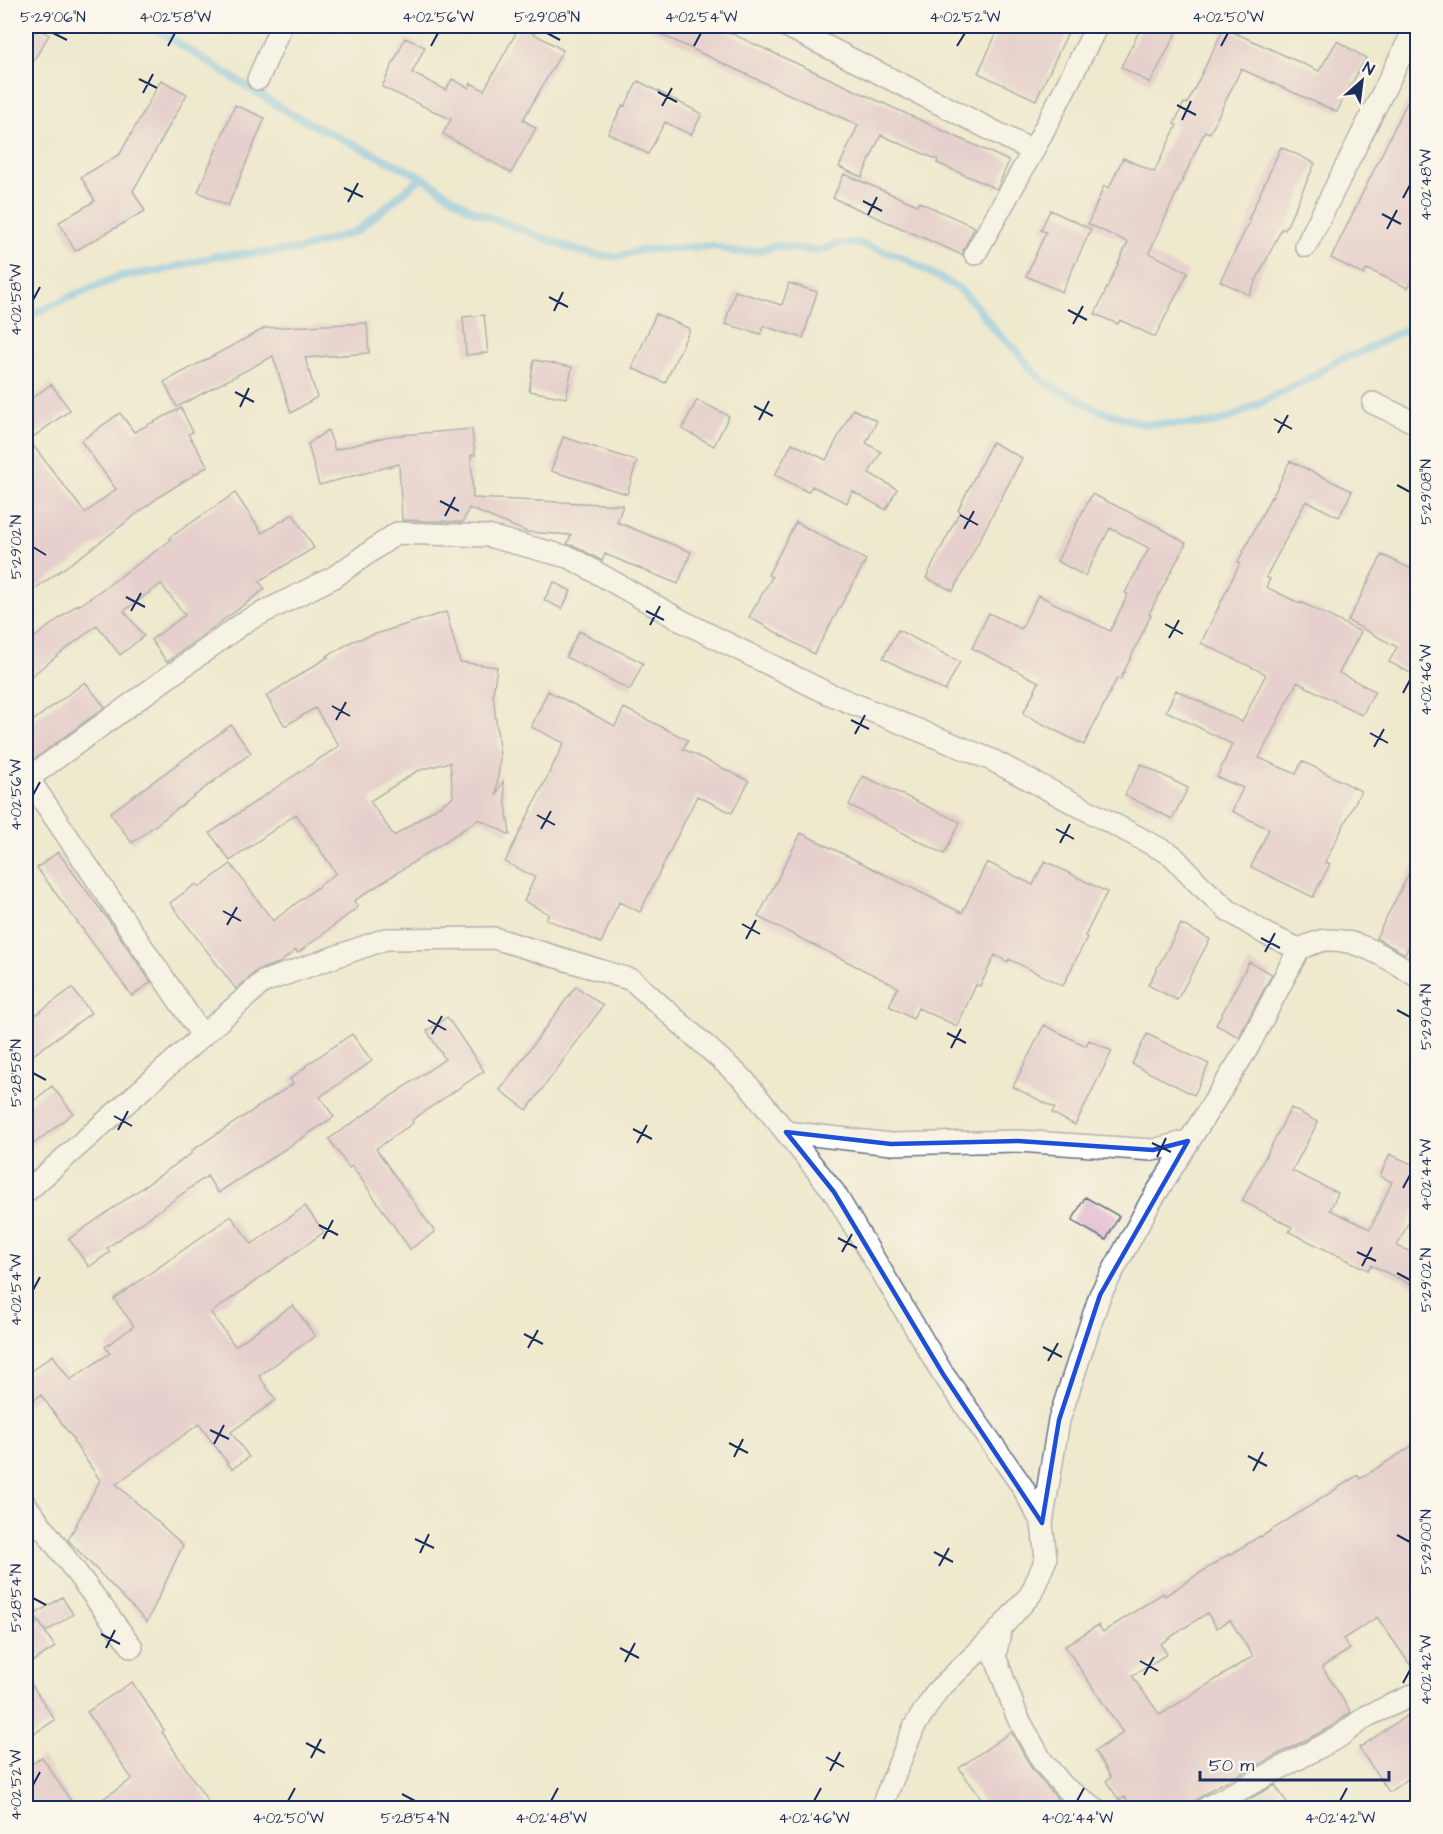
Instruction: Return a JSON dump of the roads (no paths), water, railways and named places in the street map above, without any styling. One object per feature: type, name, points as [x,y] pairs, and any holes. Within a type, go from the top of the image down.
[{"type":"street","points":[[258,79],[281,26]]},
{"type":"street","points":[[786,26],[1033,152]]},
{"type":"street","points":[[975,254],[1033,152],[1097,26]]},
{"type":"street","points":[[1306,246],[1416,26]]},
{"type":"street","points":[[1373,403],[1418,424]]},
{"type":"street","points":[[202,1035],[27,779],[246,621],[334,577],[397,533],[488,536],[571,558],[682,621],[827,693],[992,760],[1172,855],[1228,910],[1266,934],[1299,949],[1326,940],[1353,943],[1384,956],[1418,977]]},
{"type":"street","points":[[26,1192],[263,982],[386,939],[494,938],[632,980],[744,1080],[834,1192],[943,1374],[1022,1486],[1042,1523]]},
{"type":"street","points":[[880,1809],[914,1727],[937,1691],[1001,1628],[1031,1594],[1046,1559],[1042,1523],[1059,1420],[1100,1295],[1150,1203],[1247,1049],[1299,949]]},
{"type":"street","points":[[786,1132],[891,1144],[1018,1142],[1153,1150],[1188,1141]]},
{"type":"street","points":[[26,1505],[132,1647]]},
{"type":"street","points":[[1001,1628],[995,1656],[1017,1716],[1042,1761],[1065,1788],[1095,1809]]},
{"type":"street","points":[[1206,1809],[1340,1737],[1367,1716],[1418,1693]]},
{"type":"waterway","points":[[151,26],[291,114],[422,177]]},
{"type":"waterway","points":[[26,318],[121,276],[165,270],[215,256],[298,250],[357,231],[422,177],[473,211],[575,250],[595,255],[617,257],[641,250],[713,246],[736,252],[757,251],[777,246],[819,251],[837,244],[857,243],[900,256],[958,288],[973,302],[998,334],[1046,383],[1101,411],[1144,424],[1208,424],[1228,419],[1306,380],[1340,359],[1359,353],[1418,323]]}]
